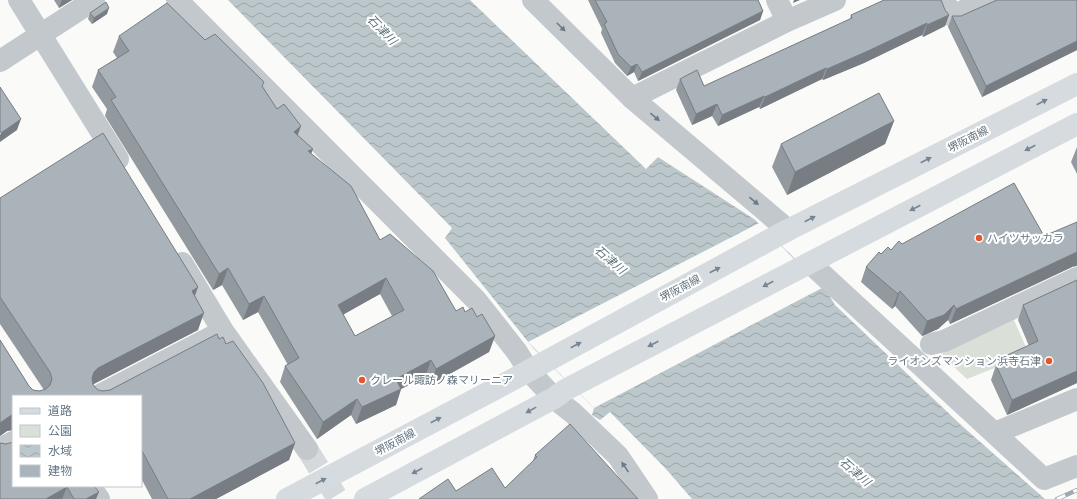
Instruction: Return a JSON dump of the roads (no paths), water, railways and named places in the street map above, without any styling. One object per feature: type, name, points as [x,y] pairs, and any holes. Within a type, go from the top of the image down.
[{"type":"main road","name":"堺阪南線","points":[[287,499],[782,234],[1077,84]]},
{"type":"main road","points":[[365,499],[559,394],[1077,124]]},
{"type":"street","points":[[19,0],[128,176]]},
{"type":"street","points":[[0,61],[94,0]]},
{"type":"street","points":[[177,0],[476,300],[517,352],[535,367],[559,394],[573,413],[618,456],[648,499]]},
{"type":"street","points":[[533,0],[632,98],[782,234]]},
{"type":"street","points":[[777,0],[787,21]]},
{"type":"street","points":[[632,98],[787,21],[835,0]]},
{"type":"street","points":[[944,0],[952,16],[988,0]]},
{"type":"street","points":[[170,243],[223,331],[307,449]]},
{"type":"street","points":[[806,265],[996,433],[1044,479],[1077,466]]},
{"type":"street","points":[[931,344],[944,341],[1077,278]]},
{"type":"street","points":[[100,395],[223,331]]},
{"type":"street","points":[[996,433],[1077,399]]},
{"type":"street","points":[[0,449],[12,443]]},
{"type":"street","points":[[91,487],[99,499]]},
{"type":"water","name":"石津川","points":[[228,0],[470,0],[646,169],[658,157],[754,219],[819,282],[835,305],[961,425],[1045,499],[692,499],[666,469],[610,412],[600,420],[592,415],[594,408],[533,348],[445,238],[452,228]]},
{"type":"tunnel","points":[[307,449],[338,499]]},
{"type":"railway","points":[[1057,499],[1077,490]]},
{"type":"place","name":"ハイツサッカラ","points":[[979,238]]},
{"type":"place","name":"ライオンズマンション浜寺石津","points":[[1049,361]]},
{"type":"place","name":"クレール諏訪ノ森マリーニア","points":[[362,380]]}]
